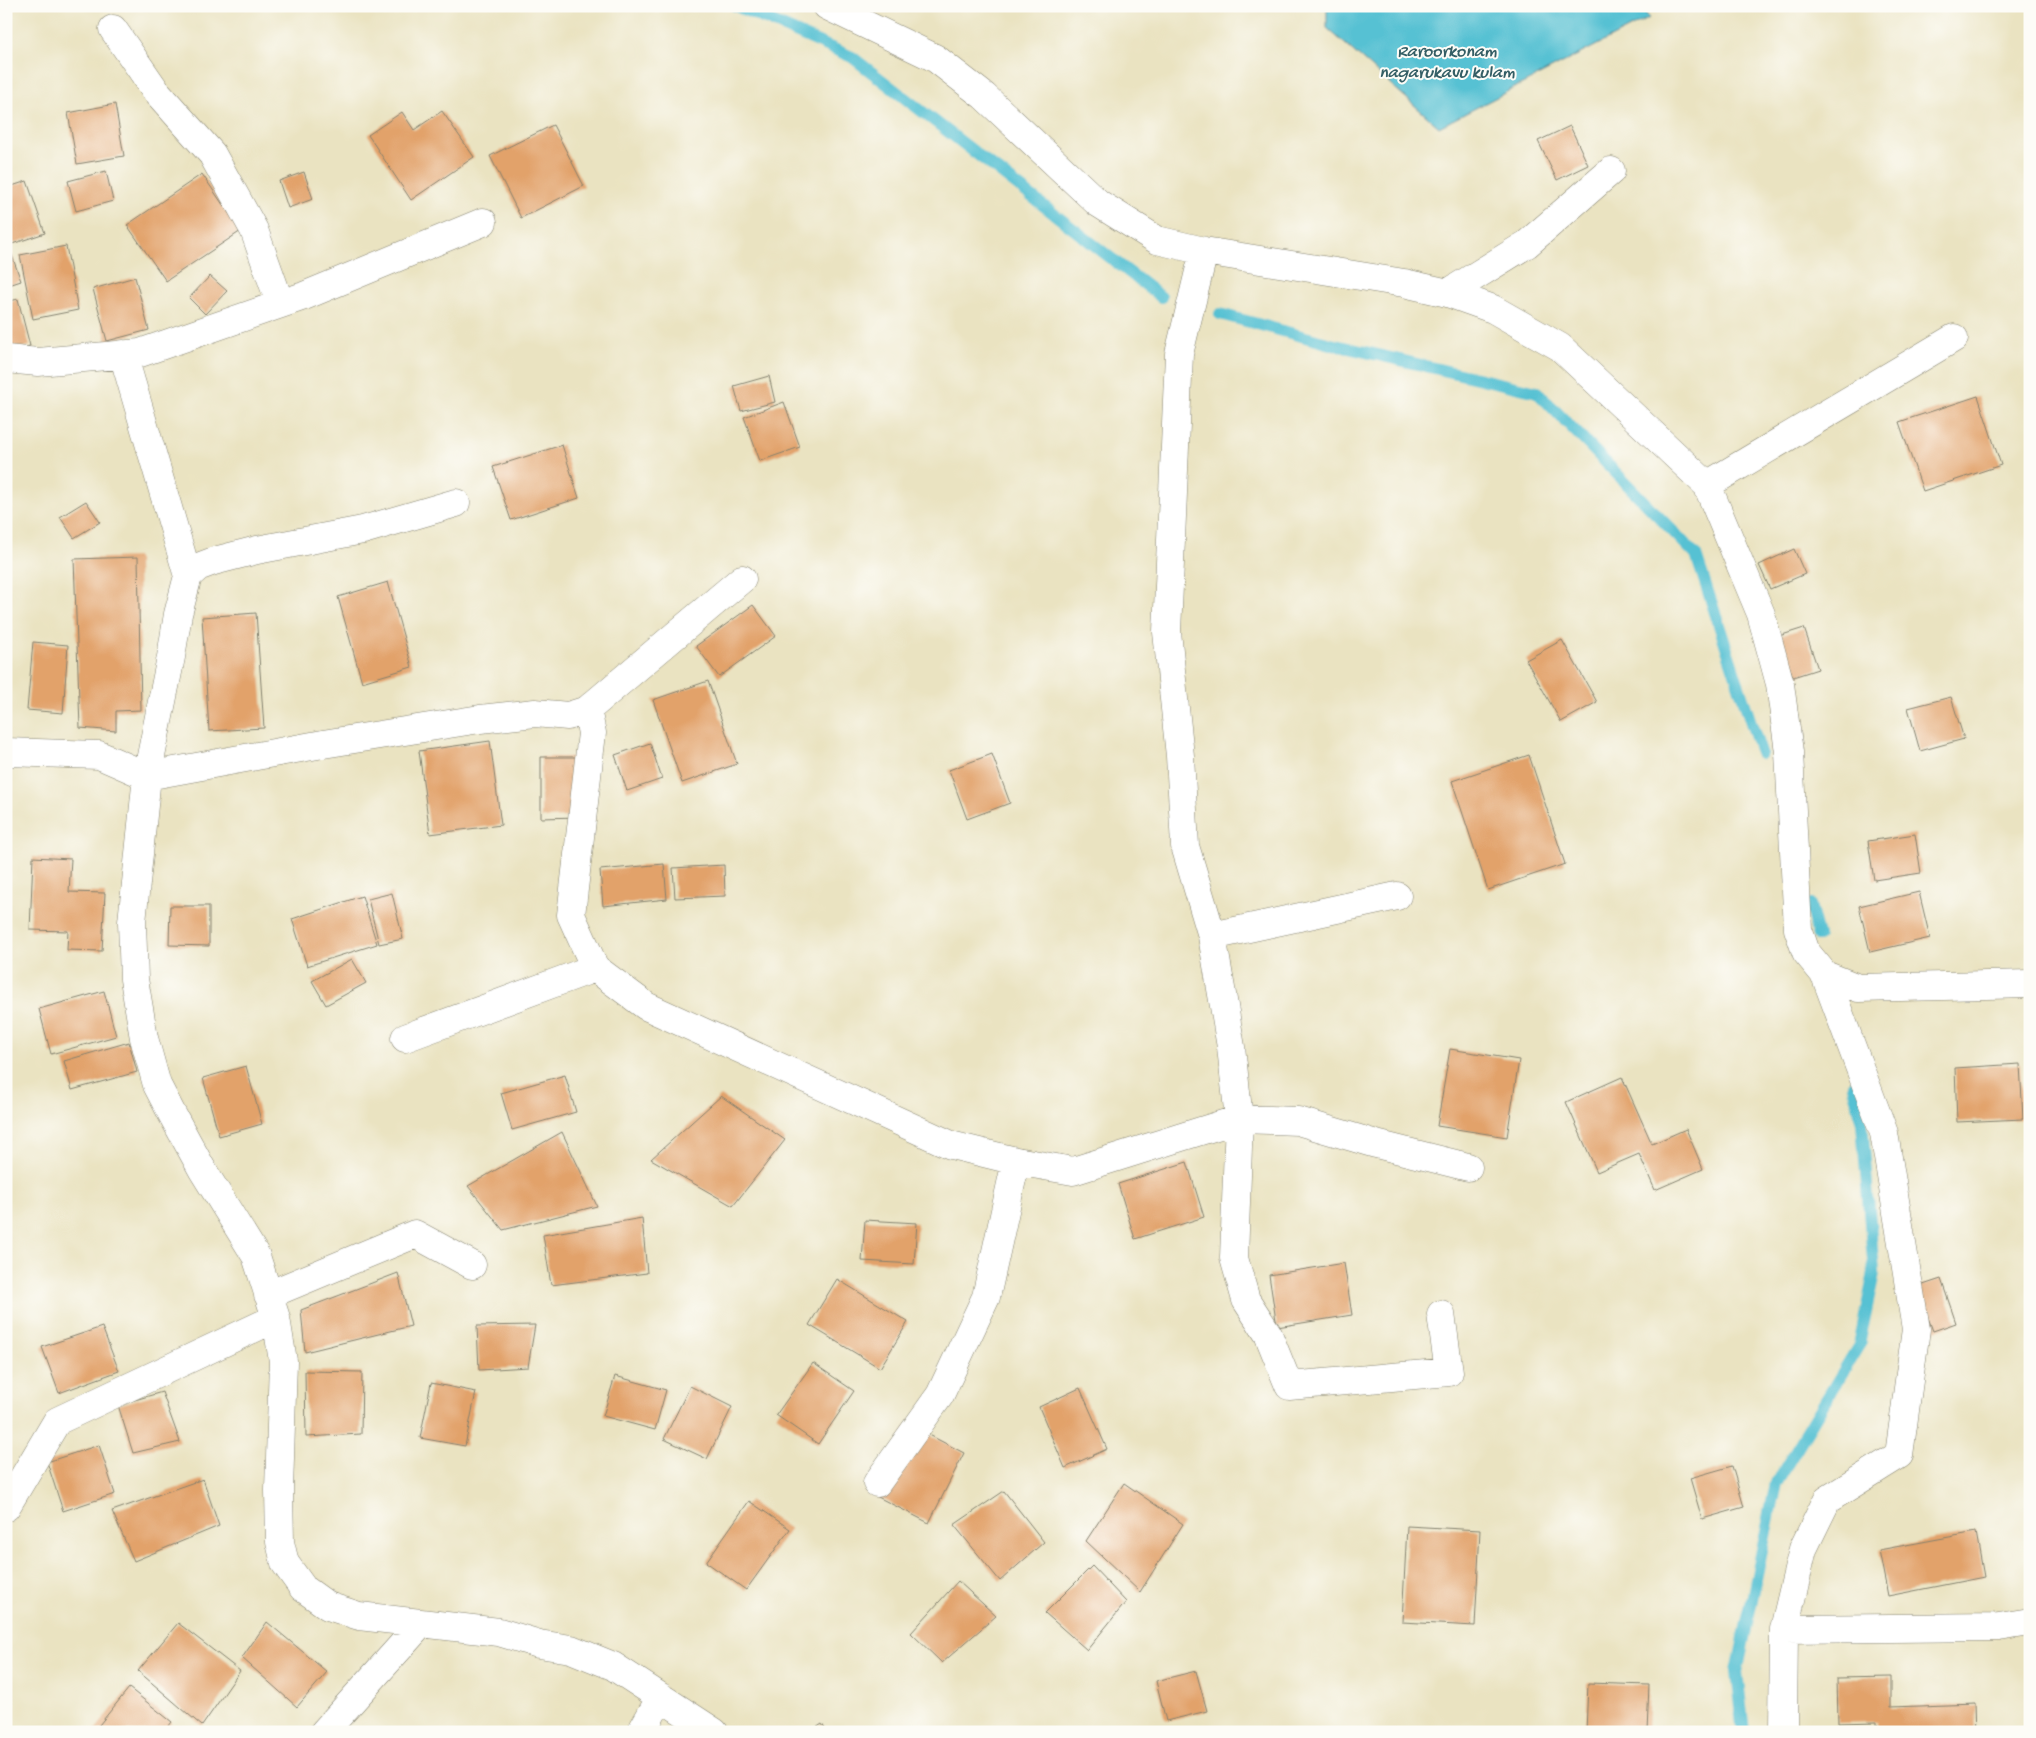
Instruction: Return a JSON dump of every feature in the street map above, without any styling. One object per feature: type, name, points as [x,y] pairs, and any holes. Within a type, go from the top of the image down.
[{"type":"street","points":[[827,6],[935,58],[984,96],[1098,203],[1157,240],[1204,251],[1404,283],[1448,293],[1493,309],[1560,347],[1707,485],[1761,614],[1780,684],[1789,752],[1798,929],[1806,952],[1825,975],[1884,1133],[1916,1330],[1899,1454],[1827,1500],[1802,1549],[1784,1629],[1782,1732]]},
{"type":"street","points":[[113,29],[156,91],[212,154],[254,230],[280,303]]},
{"type":"street","points":[[1448,293],[1527,244],[1612,171]]},
{"type":"street","points":[[6,358],[38,362],[140,353],[304,296],[483,222]]},
{"type":"street","points":[[1204,251],[1179,354],[1167,632],[1180,756],[1185,846],[1212,936],[1230,1047],[1239,1119],[1234,1258],[1246,1300],[1268,1334],[1289,1386],[1449,1372],[1441,1314]]},
{"type":"street","points":[[1707,485],[1954,338]]},
{"type":"street","points":[[123,354],[188,576],[178,614],[172,658],[147,776],[132,922],[134,979],[144,1038],[157,1085],[202,1169],[256,1256],[272,1307],[282,1361],[279,1490],[280,1542],[285,1563],[303,1588],[328,1606],[359,1616],[499,1632],[539,1644],[571,1649],[613,1666],[714,1732]]},
{"type":"street","points":[[188,576],[198,567],[214,560],[363,530],[456,503]]},
{"type":"street","points":[[6,752],[99,755],[147,776],[323,744],[480,719],[534,713],[568,716],[587,710],[742,579]]},
{"type":"street","points":[[587,710],[592,733],[572,915],[596,968],[646,1006],[881,1114],[951,1144],[1016,1161],[1073,1171],[1239,1119],[1298,1121],[1376,1144],[1468,1167]]},
{"type":"street","points":[[1212,936],[1397,896]]},
{"type":"street","points":[[405,1038],[596,968]]},
{"type":"street","points":[[1825,975],[1858,988],[2030,984]]},
{"type":"street","points":[[877,1483],[940,1395],[986,1296],[1016,1161]]},
{"type":"street","points":[[6,1507],[57,1421],[272,1307],[415,1234],[472,1265]]},
{"type":"street","points":[[1784,1629],[1999,1627],[2030,1622]]},
{"type":"street","points":[[324,1732],[421,1624]]},
{"type":"street","points":[[641,1732],[661,1697]]},
{"type":"water","name":"Raroorkonam nagarukavu kulam","points":[[1327,6],[1641,6],[1649,18],[1439,127],[1327,28]]},
{"type":"building","points":[[115,104],[124,156],[77,164],[68,113]]},
{"type":"building","points":[[442,111],[474,157],[411,200],[368,135],[402,112],[414,130]]},
{"type":"building","points":[[553,125],[584,186],[521,218],[490,156]]},
{"type":"building","points":[[1570,126],[1588,165],[1557,180],[1538,141]]},
{"type":"building","points":[[106,171],[113,201],[76,211],[68,181]]},
{"type":"building","points":[[304,172],[313,199],[288,208],[279,181]]},
{"type":"building","points":[[202,174],[241,231],[166,281],[127,225]]},
{"type":"building","points":[[27,181],[45,233],[6,246],[6,188]]},
{"type":"building","points":[[66,246],[78,310],[33,319],[20,255]]},
{"type":"building","points":[[10,250],[21,281],[6,286],[6,252]]},
{"type":"building","points":[[210,276],[227,291],[205,314],[189,298]]},
{"type":"building","points":[[135,277],[149,330],[107,341],[93,289]]},
{"type":"building","points":[[18,299],[30,346],[6,352],[6,302]]},
{"type":"building","points":[[769,376],[775,402],[741,411],[734,386]]},
{"type":"building","points":[[1978,396],[2001,465],[1923,491],[1899,422]]},
{"type":"building","points":[[784,402],[800,447],[760,461],[744,417]]},
{"type":"building","points":[[562,445],[579,498],[511,520],[493,467]]},
{"type":"building","points":[[86,501],[100,522],[74,538],[60,517]]},
{"type":"building","points":[[1794,549],[1805,574],[1770,589],[1759,565]]},
{"type":"building","points":[[138,557],[141,710],[116,711],[116,731],[80,728],[74,559]]},
{"type":"building","points":[[388,582],[412,667],[362,682],[338,597]]},
{"type":"building","points":[[753,605],[776,636],[719,677],[696,646]]},
{"type":"building","points":[[256,613],[264,728],[209,731],[202,617]]},
{"type":"building","points":[[1804,628],[1818,669],[1793,677],[1779,636]]},
{"type":"building","points":[[1562,640],[1597,702],[1561,722],[1526,660]]},
{"type":"building","points":[[33,642],[68,645],[63,713],[27,710]]},
{"type":"building","points":[[708,681],[737,764],[682,783],[653,700]]},
{"type":"building","points":[[1951,697],[1964,739],[1920,751],[1908,708]]},
{"type":"building","points":[[490,741],[501,825],[430,834],[419,751]]},
{"type":"building","points":[[650,743],[662,779],[627,791],[615,755]]},
{"type":"building","points":[[992,754],[1010,803],[967,819],[949,770]]},
{"type":"building","points":[[1529,755],[1565,864],[1488,890],[1452,781]]},
{"type":"building","points":[[541,757],[578,757],[579,817],[541,818]]},
{"type":"building","points":[[1915,834],[1921,873],[1874,880],[1868,841]]},
{"type":"building","points":[[33,857],[71,859],[69,892],[105,893],[102,951],[67,950],[68,931],[30,930]]},
{"type":"building","points":[[664,864],[667,899],[603,906],[600,870]]},
{"type":"building","points":[[724,865],[725,896],[675,898],[673,868]]},
{"type":"building","points":[[1919,892],[1930,938],[1870,952],[1859,906]]},
{"type":"building","points":[[392,893],[403,939],[379,944],[368,899]]},
{"type":"building","points":[[362,896],[377,944],[307,966],[292,919]]},
{"type":"building","points":[[170,906],[209,906],[209,946],[169,945]]},
{"type":"building","points":[[352,959],[366,983],[326,1005],[312,981]]},
{"type":"building","points":[[104,991],[116,1036],[51,1054],[39,1009]]},
{"type":"building","points":[[129,1042],[137,1072],[72,1090],[64,1061]]},
{"type":"building","points":[[1450,1049],[1519,1060],[1507,1137],[1437,1126]]},
{"type":"building","points":[[2020,1064],[2023,1119],[1957,1122],[1955,1068]]},
{"type":"building","points":[[246,1066],[262,1124],[219,1136],[203,1078]]},
{"type":"building","points":[[565,1075],[576,1112],[512,1130],[501,1093]]},
{"type":"building","points":[[1622,1077],[1652,1144],[1686,1129],[1703,1169],[1655,1190],[1639,1154],[1597,1172],[1566,1102]]},
{"type":"building","points":[[721,1096],[785,1140],[733,1206],[651,1159]]},
{"type":"building","points":[[562,1132],[597,1206],[503,1230],[468,1186]]},
{"type":"building","points":[[1187,1162],[1204,1217],[1135,1239],[1118,1184]]},
{"type":"building","points":[[642,1218],[647,1273],[551,1285],[543,1235]]},
{"type":"building","points":[[865,1220],[917,1223],[914,1264],[862,1261]]},
{"type":"building","points":[[1344,1263],[1352,1315],[1277,1327],[1269,1275]]},
{"type":"building","points":[[398,1273],[411,1326],[305,1352],[301,1310]]},
{"type":"building","points":[[837,1279],[908,1322],[880,1368],[809,1325]]},
{"type":"building","points":[[1941,1279],[1956,1323],[1933,1331],[1917,1287]]},
{"type":"building","points":[[535,1325],[528,1367],[479,1370],[477,1326]]},
{"type":"building","points":[[102,1327],[119,1371],[59,1393],[42,1347]]},
{"type":"building","points":[[813,1363],[854,1391],[818,1444],[776,1415]]},
{"type":"building","points":[[305,1371],[362,1372],[361,1434],[306,1437]]},
{"type":"building","points":[[615,1376],[666,1390],[655,1430],[603,1416]]},
{"type":"building","points":[[431,1383],[476,1392],[465,1446],[420,1438]]},
{"type":"building","points":[[690,1386],[732,1407],[707,1459],[664,1439]]},
{"type":"building","points":[[1080,1388],[1107,1449],[1065,1468],[1039,1407]]},
{"type":"building","points":[[162,1392],[180,1442],[133,1453],[118,1405]]},
{"type":"building","points":[[908,1424],[964,1453],[929,1523],[872,1494]]},
{"type":"building","points":[[99,1445],[115,1494],[63,1511],[47,1462]]},
{"type":"building","points":[[1732,1466],[1744,1507],[1702,1519],[1690,1478]]},
{"type":"building","points":[[203,1479],[219,1526],[134,1561],[112,1511]]},
{"type":"building","points":[[1124,1483],[1183,1524],[1140,1592],[1086,1541]]},
{"type":"building","points":[[1004,1491],[1044,1542],[1000,1581],[954,1525]]},
{"type":"building","points":[[749,1501],[790,1529],[746,1590],[706,1562]]},
{"type":"building","points":[[1407,1526],[1480,1530],[1475,1626],[1402,1622]]},
{"type":"building","points":[[1976,1532],[1984,1577],[1888,1596],[1879,1550]]},
{"type":"building","points":[[1092,1566],[1126,1602],[1087,1650],[1045,1613]]},
{"type":"building","points":[[958,1581],[996,1616],[942,1663],[911,1633]]},
{"type":"building","points":[[267,1622],[327,1672],[297,1707],[242,1658]]},
{"type":"building","points":[[178,1623],[240,1671],[202,1726],[138,1671]]},
{"type":"building","points":[[1196,1671],[1207,1711],[1166,1721],[1156,1681]]},
{"type":"building","points":[[1891,1677],[1891,1707],[1975,1704],[1976,1732],[1877,1732],[1877,1722],[1838,1723],[1837,1678]]},
{"type":"building","points":[[1588,1683],[1649,1685],[1647,1732],[1586,1732]]},
{"type":"building","points":[[129,1688],[172,1722],[164,1732],[95,1730]]},
{"type":"building","points":[[822,1724],[827,1732],[810,1732]]},
{"type":"waterway","points":[[736,6],[852,57],[1161,297]]},
{"type":"waterway","points":[[1220,314],[1331,344],[1537,392],[1696,555],[1761,753]]},
{"type":"waterway","points":[[1810,905],[1818,936]]},
{"type":"waterway","points":[[1744,1732],[1737,1672],[1776,1483],[1859,1345],[1874,1273],[1862,1123],[1853,1085]]}]
